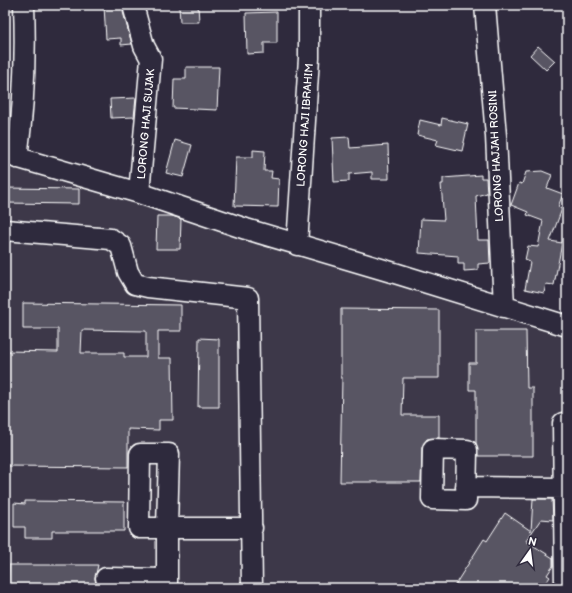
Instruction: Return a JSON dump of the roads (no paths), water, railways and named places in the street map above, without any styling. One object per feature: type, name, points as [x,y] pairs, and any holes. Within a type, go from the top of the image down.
[{"type":"street","points":[[24,5],[25,45],[23,114],[11,156],[139,194],[297,245],[567,326]]},
{"type":"street","name":"LORONG HAJI IBRAHIM","points":[[297,245],[309,58],[309,5]]},
{"type":"street","name":"LORONG HAJJAH ROSINI","points":[[485,5],[496,136],[504,307]]},
{"type":"street","name":"LORONG HAJI SUJAK","points":[[134,9],[144,46],[151,60],[139,194]]},
{"type":"street","points":[[5,230],[111,239],[121,246],[128,272],[135,284],[148,287],[248,298],[252,588]]},
{"type":"street","points":[[563,424],[566,579]]},
{"type":"street","points":[[466,487],[564,488]]},
{"type":"street","points":[[106,578],[167,583],[167,528],[252,528]]}]
